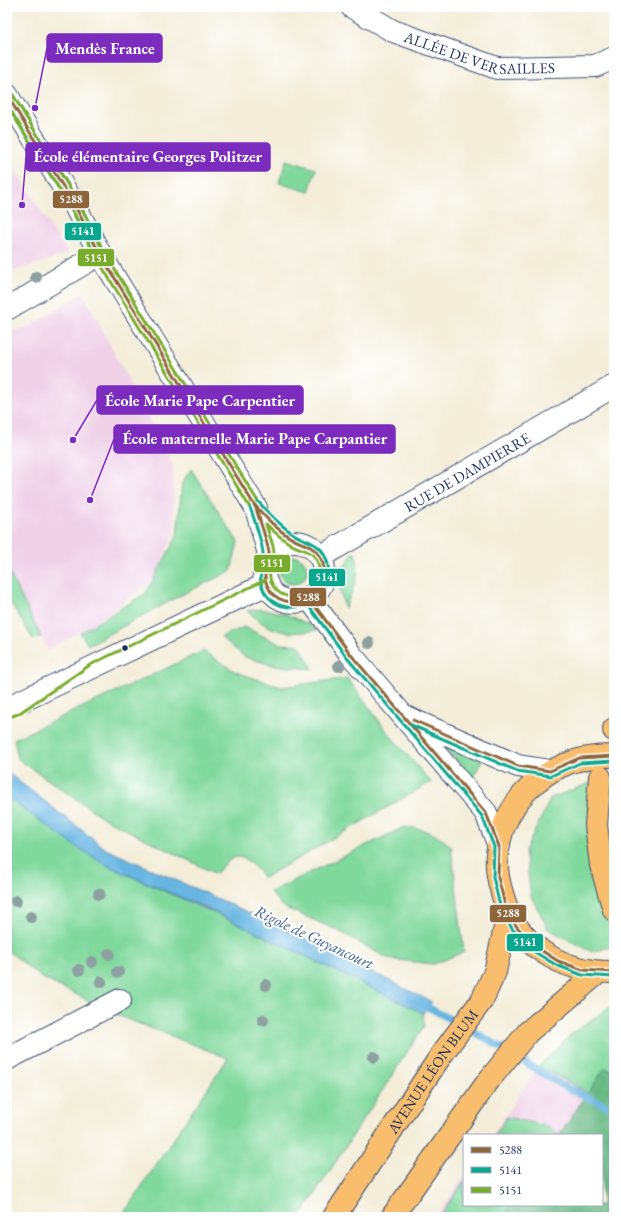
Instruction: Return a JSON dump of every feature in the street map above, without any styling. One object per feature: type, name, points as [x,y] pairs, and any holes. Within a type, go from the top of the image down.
[{"type":"main road","points":[[606,972],[583,970],[570,966],[547,954],[526,937],[508,914],[498,877],[499,846],[506,824],[519,801],[531,787],[550,770],[579,758],[614,756]]},
{"type":"main road","points":[[600,777],[596,825],[601,865],[614,910]]},
{"type":"main road","name":"AVENUE LÉON BLUM","points":[[334,1217],[442,1054],[482,1000],[495,972],[508,914]]},
{"type":"main road","points":[[392,1217],[489,1080],[528,1032],[606,972]]},
{"type":"street","name":"ALLÉE DE VERSAILLES","points":[[352,7],[392,31],[497,68],[595,66],[614,58]]},
{"type":"street","points":[[7,95],[75,206],[100,254],[256,508],[269,554]]},
{"type":"street","points":[[7,309],[100,254]]},
{"type":"street","name":"RUE DE DAMPIERRE","points":[[320,556],[614,386]]},
{"type":"street","points":[[256,508],[296,541],[313,549],[320,556],[324,571],[323,581],[318,590],[309,598],[299,601],[289,601],[279,598],[267,584],[264,574],[265,564],[269,554],[276,548],[285,543],[296,541]]},
{"type":"street","points":[[7,708],[92,669],[267,584]]},
{"type":"street","points":[[309,598],[352,656],[486,813],[499,846]]},
{"type":"street","points":[[7,724],[20,718],[92,669]]},
{"type":"street","points":[[402,715],[518,766],[550,770]]},
{"type":"street","points":[[7,1059],[120,1000]]},
{"type":"shaded area","points":[[7,156],[68,254],[7,273]]},
{"type":"shaded area","points":[[83,293],[173,466],[174,533],[154,579],[92,625],[48,650],[7,568],[7,333],[30,326]]},
{"type":"shaded area","points":[[570,1035],[614,1056],[614,1217],[436,1217],[463,1177],[463,1206],[603,1206],[603,1134],[493,1134],[539,1066]]},
{"type":"green space","points":[[286,160],[316,169],[309,192],[279,183]]},
{"type":"green space","points":[[191,469],[238,542],[231,571],[185,593],[88,645],[80,633],[146,593],[177,536],[182,483]]},
{"type":"green space","points":[[354,552],[358,566],[356,580],[345,608],[339,585],[341,573]]},
{"type":"green space","points":[[293,556],[303,560],[307,570],[303,580],[293,584],[283,580],[279,570],[283,560]]},
{"type":"green space","points":[[7,568],[41,637],[33,639],[7,597]]},
{"type":"green space","points":[[260,609],[275,611],[290,616],[317,630],[297,633],[279,631],[263,624],[247,611]]},
{"type":"green space","points":[[244,627],[280,644],[299,645],[313,669],[276,666],[245,657],[221,637]]},
{"type":"green space","points":[[203,651],[236,672],[281,687],[347,678],[389,734],[431,782],[264,878],[252,864],[241,858],[230,860],[216,874],[105,819],[18,759],[14,739]]},
{"type":"green space","points":[[438,741],[482,761],[473,777]]},
{"type":"green space","points":[[593,782],[589,818],[592,879],[614,928],[614,946],[592,952],[548,929],[531,896],[525,851],[551,798]]},
{"type":"green space","points":[[614,783],[614,858],[613,855]]},
{"type":"green space","points":[[7,796],[110,867],[248,928],[423,1013],[424,1026],[300,1217],[121,1217],[228,1058],[122,1017],[42,978],[7,950]]},
{"type":"green space","points":[[404,827],[429,832],[451,846],[464,952],[434,964],[396,960],[385,957],[337,930],[283,907],[270,892]]},
{"type":"green space","points":[[614,1007],[614,1072],[605,1068],[588,1093],[539,1066],[570,1035],[608,1008]]},
{"type":"green space","points":[[605,1068],[614,1072],[614,1217],[503,1217],[510,1206],[603,1206],[603,1134],[560,1134]]},
{"type":"green space","points":[[507,1117],[545,1126],[557,1134],[496,1134]]},
{"type":"green space","points":[[463,1182],[463,1206],[510,1206],[503,1217],[440,1217]]},
{"type":"water","points":[[7,772],[106,849],[286,929],[432,1002],[423,1013],[199,905],[110,867],[75,846],[7,797]]},
{"type":"waterway","name":"Rigole de Guyancourt","points":[[420,1003],[487,1039],[565,1087],[614,1109]]},
{"type":"transit line","name":"5141","points":[[11,92],[79,203],[104,252]]},
{"type":"transit line","name":"5151","points":[[11,92],[79,203],[104,252],[257,500]]},
{"type":"transit line","name":"5288","points":[[7,95],[75,206],[100,254]]},
{"type":"transit line","name":"5141","points":[[7,105],[71,208],[96,256]]},
{"type":"transit line","name":"5151","points":[[7,105],[71,208],[96,257],[249,506]]},
{"type":"transit line","name":"5288","points":[[100,254],[253,503]]},
{"type":"transit line","name":"5288","points":[[100,254],[253,503]]},
{"type":"transit line","name":"5141","points":[[249,506],[258,530],[263,551],[261,583],[265,593],[275,603],[287,607],[299,606],[311,601],[321,593],[327,582],[328,569],[324,554],[318,547],[296,536],[282,526],[257,500]]},
{"type":"transit line","name":"5288","points":[[253,503],[280,531],[313,549],[319,555],[324,569],[323,581],[317,591],[307,598],[296,601],[285,601],[274,596],[267,585],[265,580],[265,571],[269,552],[265,535],[253,503]]},
{"type":"transit line","name":"5151","points":[[266,524],[288,543],[309,552],[314,556],[319,566],[319,576],[315,584],[308,591],[299,595],[290,596],[281,594],[273,586],[270,573],[274,550],[266,524]]},
{"type":"transit line","name":"5151","points":[[7,718],[18,714],[90,665],[265,580]]},
{"type":"transit line","name":"5288","points":[[309,598],[352,656],[486,813],[499,846],[498,877],[504,901],[508,914],[517,927],[536,947],[558,961],[583,970],[614,972]]},
{"type":"transit line","name":"5141","points":[[305,601],[348,659],[482,816],[494,847],[493,877],[499,902],[504,916],[513,930],[533,951],[556,965],[582,975],[614,977]]},
{"type":"transit line","name":"5288","points":[[413,720],[518,766],[550,771],[579,758],[614,756]]},
{"type":"transit line","name":"5141","points":[[411,725],[517,771],[551,776],[580,763],[614,761]]},
{"type":"place","name":"Mendès France","points":[[35,108]]},
{"type":"place","name":"École élémentaire Georges Politzer","points":[[22,205]]},
{"type":"place","name":"École Marie Pape Carpentier","points":[[73,440]]},
{"type":"place","name":"École maternelle Marie Pape Carpantier","points":[[90,500]]}]
